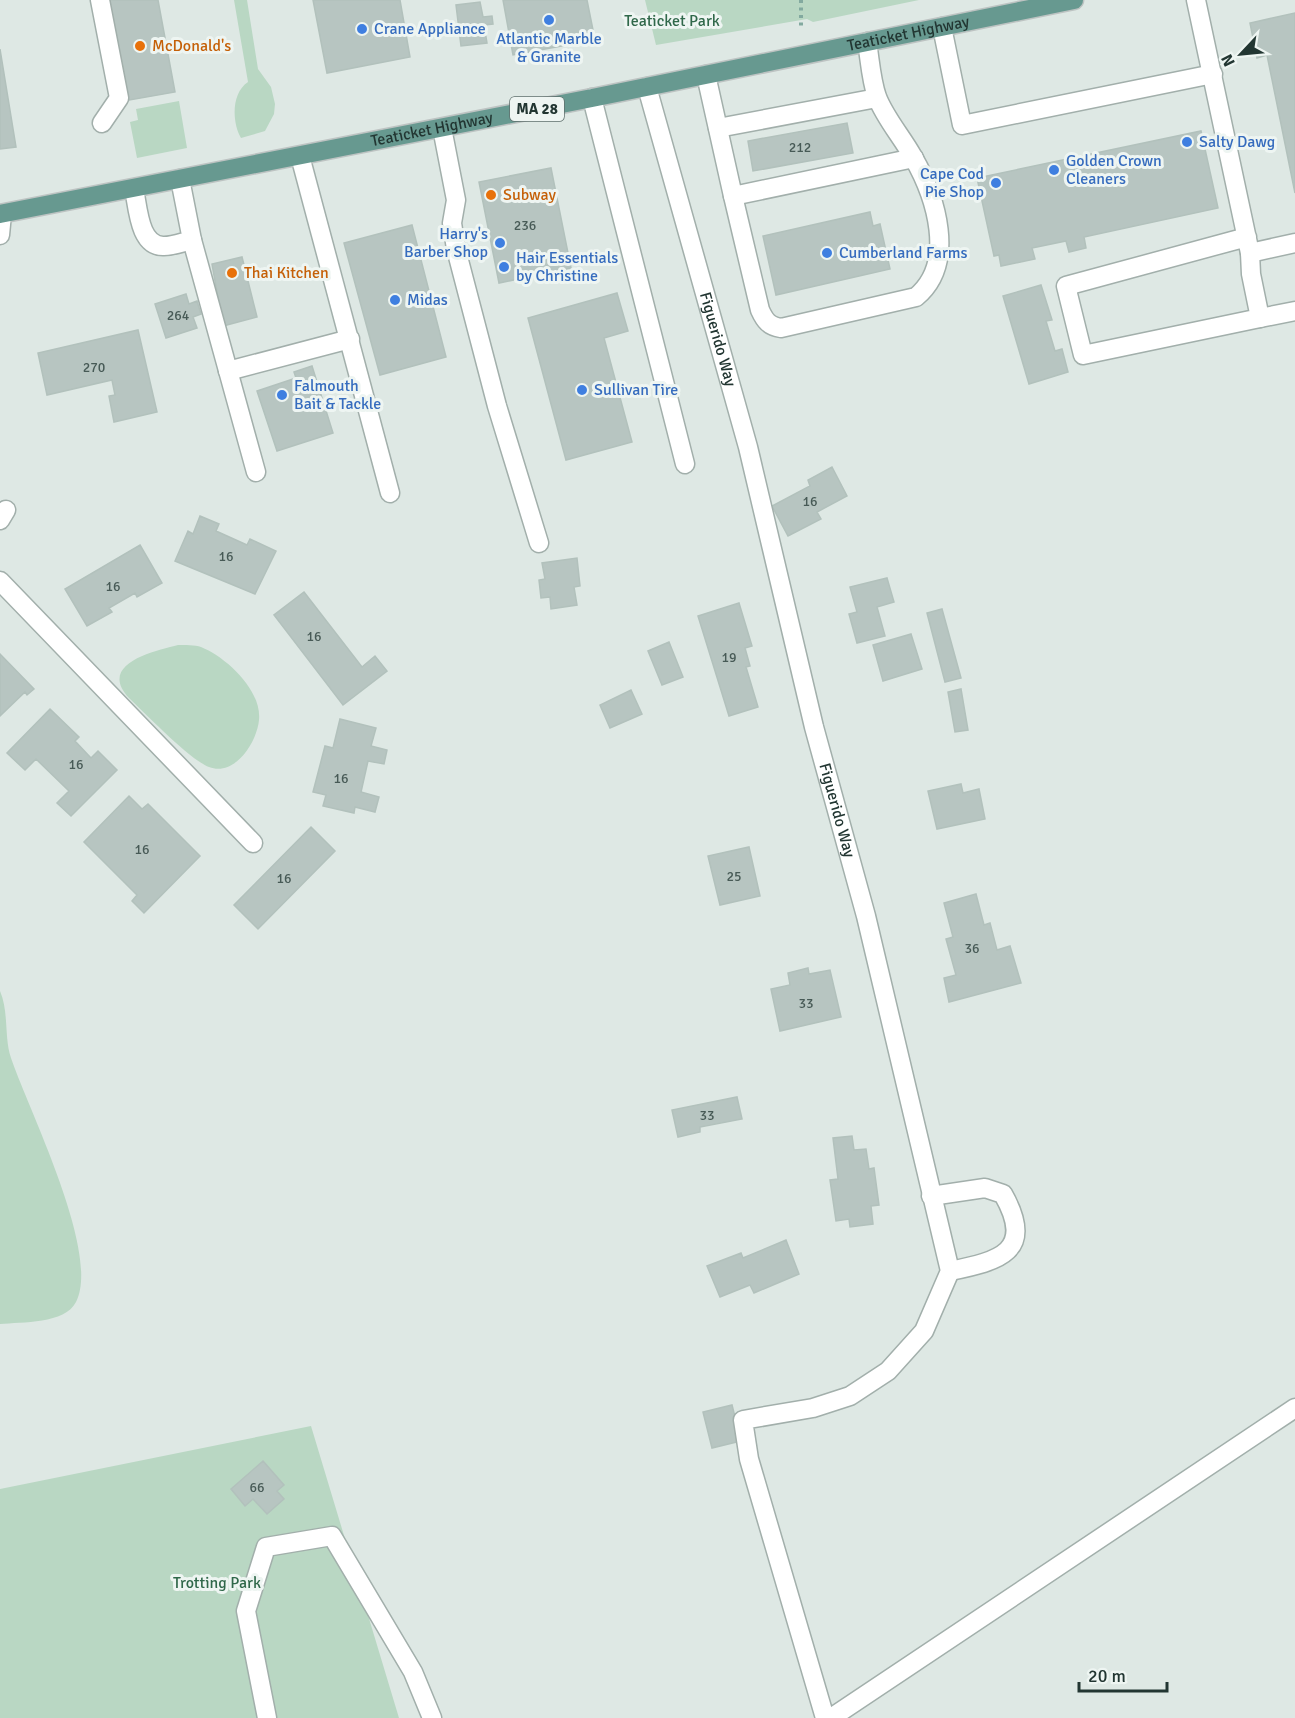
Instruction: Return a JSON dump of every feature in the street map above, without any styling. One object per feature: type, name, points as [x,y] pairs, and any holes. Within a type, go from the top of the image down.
[{"type":"main road","name":"Teaticket Highway","points":[[1,214],[442,128],[1074,0]]},
{"type":"street","points":[[100,0],[118,98],[102,123]]},
{"type":"street","points":[[1196,0],[1249,245],[1251,274],[1260,318]]},
{"type":"street","points":[[942,27],[962,125],[1213,74]]},
{"type":"street","points":[[706,75],[760,310],[764,319],[772,327],[781,328],[916,297],[927,288],[941,256],[935,215],[926,182],[878,98],[867,42]]},
{"type":"street","name":"Figuerido Way","points":[[646,87],[748,447],[814,727],[866,916],[950,1271]]},
{"type":"street","points":[[592,98],[685,464]]},
{"type":"street","points":[[718,128],[878,98]]},
{"type":"street","points":[[442,128],[456,200],[452,224],[456,249],[497,406],[539,543]]},
{"type":"street","points":[[300,156],[390,493]]},
{"type":"street","points":[[733,196],[914,158]]},
{"type":"street","points":[[180,179],[192,240],[256,472]]},
{"type":"street","points":[[134,189],[143,231],[147,239],[156,245],[165,247],[192,240]]},
{"type":"street","points":[[0,236],[1,214]]},
{"type":"street","points":[[1295,243],[1249,245],[1066,286],[1083,355],[1295,310]]},
{"type":"street","points":[[228,371],[350,339]]},
{"type":"street","points":[[0,581],[253,843]]},
{"type":"street","points":[[825,1718],[749,1459],[743,1420],[813,1408],[850,1396],[888,1371],[924,1331],[950,1271],[996,1258],[1010,1248],[1018,1232],[1013,1211],[1003,1194],[985,1188],[931,1196]]},
{"type":"street","points":[[831,1718],[1295,1408]]},
{"type":"street","points":[[267,1718],[246,1611],[266,1547],[332,1536],[413,1672],[432,1718]]},
{"type":"path","points":[[801,0],[801,29]]},
{"type":"green space","points":[[234,0],[247,0],[258,69],[271,87],[275,104],[274,114],[265,131],[241,138],[236,124],[235,108],[238,93],[248,82]]},
{"type":"green space","name":"Teaticket Park","points":[[645,0],[919,0],[813,22],[807,19],[656,45]]},
{"type":"green space","points":[[179,101],[187,148],[137,158],[130,122],[138,120],[136,109]]},
{"type":"green space","points":[[178,645],[201,647],[221,658],[249,686],[255,697],[259,720],[254,738],[243,756],[228,767],[219,769],[209,767],[191,756],[129,698],[121,686],[120,676],[124,668],[132,661]]},
{"type":"green space","points":[[0,991],[5,1007],[11,1058],[60,1182],[79,1251],[81,1280],[76,1302],[63,1314],[31,1322],[0,1324]]},
{"type":"green space","name":"Trotting Park","points":[[311,1426],[399,1718],[0,1718],[0,1489]]},
{"type":"building","name":"McDonald's","points":[[106,0],[158,0],[175,92],[124,101]]},
{"type":"building","name":"Crane Appliance","points":[[313,0],[400,0],[410,57],[327,73]]},
{"type":"building","name":"Atlantic Marble & Granite","points":[[503,0],[587,0],[595,40],[513,55]]},
{"type":"building","points":[[480,2],[483,17],[492,16],[493,24],[484,25],[487,43],[461,46],[456,5]]},
{"type":"building","points":[[1295,13],[1295,193],[1267,55],[1257,58],[1250,23]]},
{"type":"building","points":[[0,49],[16,147],[0,149]]},
{"type":"building","points":[[847,123],[853,153],[753,171],[748,141]]},
{"type":"building","points":[[1201,131],[1218,208],[1084,237],[1086,248],[1069,252],[1066,241],[1032,248],[1035,259],[1001,266],[999,255],[994,256],[977,178]]},
{"type":"building","points":[[551,168],[571,268],[499,283],[479,182]]},
{"type":"building","name":"Cumberland Farms","points":[[870,212],[873,226],[880,224],[890,269],[776,295],[763,236]]},
{"type":"building","name":"Midas","points":[[412,225],[446,357],[380,375],[344,243]]},
{"type":"building","points":[[242,257],[257,317],[223,326],[212,264]]},
{"type":"building","points":[[1041,285],[1052,320],[1046,321],[1055,351],[1062,349],[1068,372],[1029,384],[1003,296]]},
{"type":"building","name":"Sullivan Tire","points":[[617,293],[628,331],[604,338],[632,442],[566,460],[528,318]]},
{"type":"building","points":[[186,294],[189,304],[197,301],[201,314],[193,317],[197,328],[166,338],[155,304]]},
{"type":"building","points":[[138,330],[157,412],[114,422],[109,396],[115,395],[112,380],[47,395],[38,353]]},
{"type":"building","points":[[312,366],[333,433],[277,451],[257,391],[296,378],[294,372]]},
{"type":"building","points":[[832,467],[847,496],[817,512],[821,519],[788,536],[772,506],[810,486],[808,480]]},
{"type":"building","points":[[200,516],[219,524],[216,531],[247,545],[250,539],[276,551],[255,594],[175,561],[188,531],[193,534]]},
{"type":"building","points":[[140,545],[162,583],[137,597],[135,593],[109,608],[112,612],[87,626],[65,589]]},
{"type":"building","points":[[577,558],[580,586],[574,587],[577,605],[551,609],[550,597],[541,598],[539,580],[545,579],[542,563]]},
{"type":"building","points":[[887,578],[894,602],[877,607],[885,636],[857,643],[849,614],[857,612],[850,587]]},
{"type":"building","points":[[304,592],[362,667],[375,656],[387,671],[343,705],[274,615]]},
{"type":"building","points":[[739,603],[752,646],[745,648],[750,666],[746,667],[758,707],[729,716],[698,616]]},
{"type":"building","points":[[942,609],[961,678],[945,682],[927,613]]},
{"type":"building","points":[[911,634],[922,669],[883,681],[873,645]]},
{"type":"building","points":[[669,642],[683,677],[662,685],[648,651]]},
{"type":"building","points":[[0,654],[34,689],[27,695],[25,692],[0,716]]},
{"type":"building","points":[[961,689],[968,730],[955,732],[948,692]]},
{"type":"building","points":[[631,690],[642,714],[610,728],[600,705]]},
{"type":"building","points":[[50,709],[79,737],[75,741],[91,758],[98,751],[117,770],[71,816],[57,803],[69,791],[36,759],[25,770],[7,753]]},
{"type":"building","points":[[340,719],[376,728],[371,746],[387,750],[384,764],[368,761],[361,792],[379,797],[375,812],[355,807],[354,813],[323,806],[326,795],[313,792],[325,746],[333,748]]},
{"type":"building","points":[[961,784],[963,793],[979,789],[985,819],[937,829],[928,791]]},
{"type":"building","points":[[129,796],[142,809],[148,804],[200,856],[144,913],[132,901],[137,895],[84,842]]},
{"type":"building","points":[[311,827],[335,851],[258,929],[234,905]]},
{"type":"building","points":[[749,847],[760,896],[720,905],[708,856]]},
{"type":"building","points":[[976,894],[984,925],[990,923],[997,950],[1010,946],[1021,983],[949,1002],[944,978],[956,975],[946,939],[953,937],[944,903]]},
{"type":"building","points":[[808,968],[809,974],[830,970],[841,1017],[780,1031],[771,989],[790,985],[788,973]]},
{"type":"building","points":[[737,1097],[742,1119],[700,1127],[700,1132],[678,1137],[672,1110]]},
{"type":"building","points":[[852,1136],[854,1150],[866,1149],[869,1169],[874,1168],[879,1205],[871,1206],[873,1224],[850,1227],[849,1219],[836,1221],[830,1180],[838,1179],[833,1138]]},
{"type":"building","points":[[786,1240],[799,1274],[754,1293],[750,1285],[720,1297],[707,1266],[741,1253],[743,1258]]},
{"type":"building","points":[[732,1405],[741,1441],[712,1448],[703,1412]]},
{"type":"building","points":[[263,1461],[284,1485],[277,1491],[284,1499],[267,1514],[253,1499],[245,1506],[231,1489]]},
{"type":"place","name":"Atlantic Marble & Granite","points":[[549,20]]},
{"type":"place","name":"Crane Appliance","points":[[362,29]]},
{"type":"place","name":"McDonald's","points":[[140,46]]},
{"type":"place","name":"Salty Dawg","points":[[1187,142]]},
{"type":"place","name":"Golden Crown Cleaners","points":[[1054,170]]},
{"type":"place","name":"Cape Cod Pie Shop","points":[[996,183]]},
{"type":"place","name":"Subway","points":[[491,195]]},
{"type":"place","name":"Harry's Barber Shop","points":[[500,243]]},
{"type":"place","name":"Cumberland Farms","points":[[827,253]]},
{"type":"place","name":"Hair Essentials by Christine","points":[[504,267]]},
{"type":"place","name":"Thai Kitchen","points":[[232,273]]},
{"type":"place","name":"Midas","points":[[395,300]]},
{"type":"place","name":"Sullivan Tire","points":[[582,390]]},
{"type":"place","name":"Falmouth Bait & Tackle","points":[[282,395]]}]
